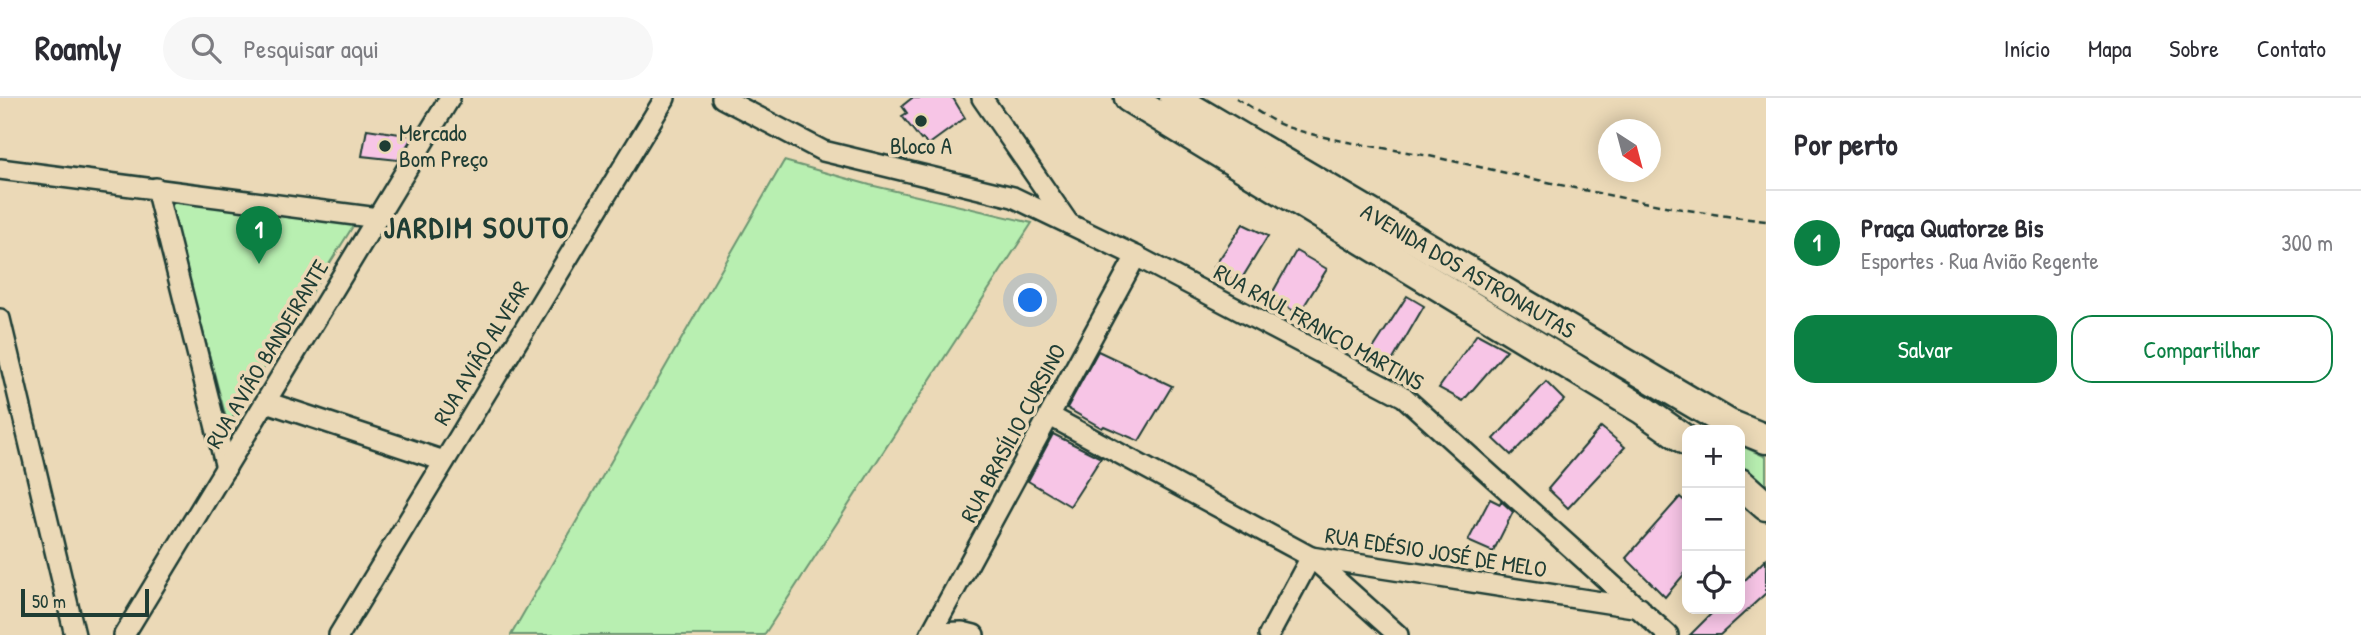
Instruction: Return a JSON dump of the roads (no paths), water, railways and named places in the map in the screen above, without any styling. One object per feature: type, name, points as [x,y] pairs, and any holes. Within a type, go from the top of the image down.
[{"type":"main road","name":"AVENIDA DOS ASTRONAUTAS","points":[[1129,98],[1643,410],[1682,437]]},
{"type":"main road","name":"AVENIDA DOS ASTRONAUTAS","points":[[1174,98],[1728,424],[1766,439]]},
{"type":"main road","points":[[1745,487],[1766,506]]},
{"type":"street","name":"RUA AVIÃO BANDEIRANTE","points":[[124,635],[450,98]]},
{"type":"street","name":"RUA AVIÃO ALVEAR","points":[[338,635],[665,98]]},
{"type":"street","name":"RUA RAUL FRANCO MARTINS","points":[[722,98],[823,151],[1013,198],[1136,256],[1404,397],[1668,635]]},
{"type":"street","points":[[982,98],[1070,225]]},
{"type":"street","points":[[0,169],[378,218]]},
{"type":"street","points":[[156,188],[226,468]]},
{"type":"street","name":"RUA BRASÍLIO CURSINO","points":[[931,634],[1136,256]]},
{"type":"street","points":[[0,320],[75,635]]},
{"type":"street","points":[[266,402],[444,461]]},
{"type":"street","points":[[1050,416],[1311,557],[1398,635]]},
{"type":"street","name":"RUA EDÉSIO JOSÉ DE MELO","points":[[1269,635],[1311,557],[1641,608]]},
{"type":"street","points":[[931,634],[962,632],[974,635]]},
{"type":"place","name":"Bloco A","points":[[921,121]]},
{"type":"place","name":"Mercado Bom Preço","points":[[385,146]]},
{"type":"place","name":"Praça Quatorze Bis","points":[[259,264]]},
{"type":"district","name":"JARDIM SOUTO","points":[[477,228]]}]
